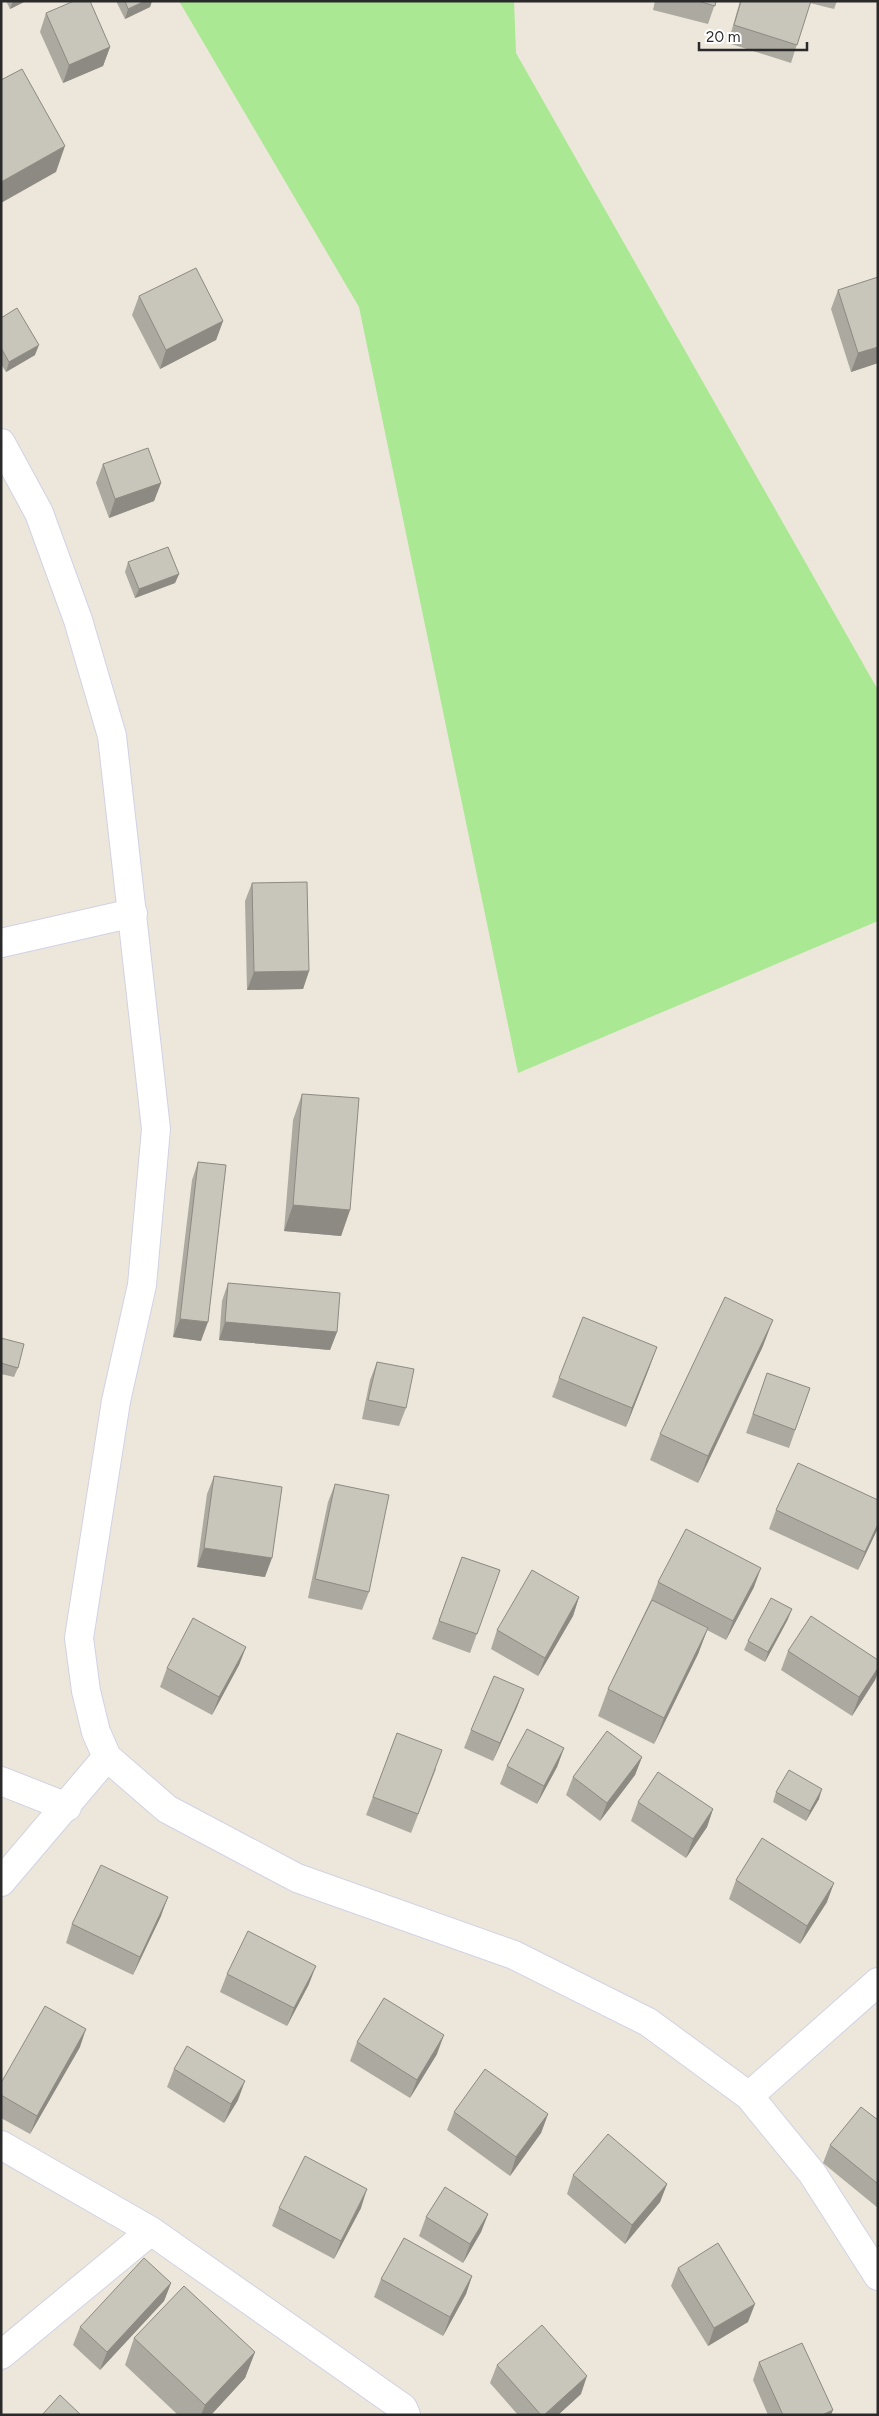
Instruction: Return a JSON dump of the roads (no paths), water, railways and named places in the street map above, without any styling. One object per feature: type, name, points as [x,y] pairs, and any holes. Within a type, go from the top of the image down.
[{"type":"street","points":[[1,443],[39,513],[78,620],[112,736],[156,1129],[142,1285],[116,1401],[78,1638],[86,1692],[96,1732],[107,1757],[167,1809],[297,1878],[514,1955],[648,2022],[749,2096],[812,2173],[878,2276]]},
{"type":"street","points":[[1,943],[133,913]]},
{"type":"street","points":[[1,1882],[67,1807],[107,1757]]},
{"type":"street","points":[[1,1781],[67,1807]]},
{"type":"street","points":[[749,2096],[878,1982]]},
{"type":"street","points":[[1,2145],[151,2231],[403,2408],[406,2415]]},
{"type":"street","points":[[1,2355],[151,2231]]}]
